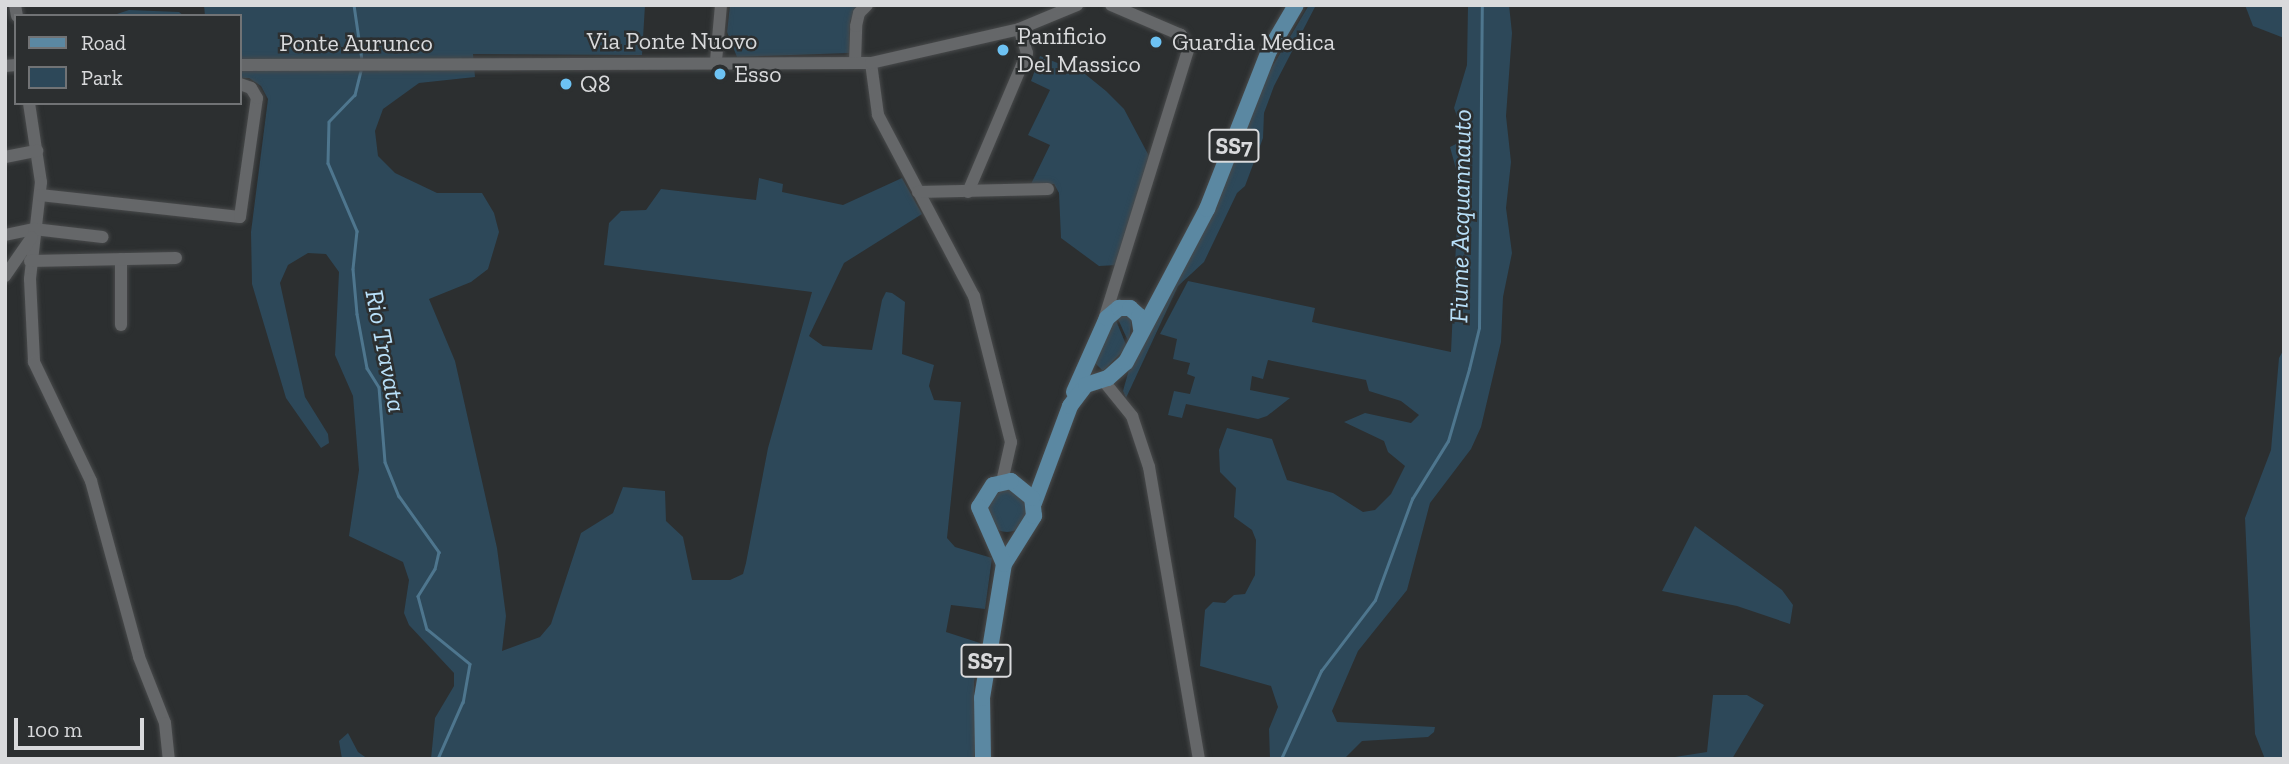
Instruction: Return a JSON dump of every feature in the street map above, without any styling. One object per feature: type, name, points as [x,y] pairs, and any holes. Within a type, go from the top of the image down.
[{"type":"main road","name":"SS7","points":[[1070,405],[1086,384],[1101,379],[1126,362],[1164,284],[1207,209],[1269,51],[1296,5]]},
{"type":"main road","name":"SS7","points":[[984,759],[982,698],[1004,564],[1034,516],[1034,503],[1043,477],[1103,324],[1164,284]]},
{"type":"main road","points":[[1130,308],[1141,328]]},
{"type":"main road","points":[[1089,357],[1091,373],[1101,379]]},
{"type":"main road","points":[[1004,564],[990,531],[980,516],[981,498],[1013,483],[1043,477]]},
{"type":"main road","points":[[1013,483],[1034,503]]},
{"type":"main road","points":[[990,531],[1007,537],[1022,532]]},
{"type":"street","points":[[716,61],[721,5]]},
{"type":"street","points":[[855,62],[859,13],[867,5]]},
{"type":"street","name":"Via Ponte Nuovo","points":[[473,64],[872,62],[1019,29],[1077,5]]},
{"type":"street","points":[[1103,324],[1188,50],[1181,35],[1111,5]]},
{"type":"street","points":[[968,192],[1027,53],[1019,29]]},
{"type":"street","points":[[873,92],[888,65],[906,55]]},
{"type":"street","points":[[872,62],[873,92],[878,115],[974,296],[987,363],[1007,422],[1013,483]]},
{"type":"street","name":"Ponte Aurunco","points":[[242,65],[473,64]]},
{"type":"street","points":[[40,195],[240,217],[257,99],[251,88],[242,84]]},
{"type":"street","points":[[29,105],[37,151],[40,195],[30,261],[34,362],[91,481],[139,657],[164,723],[169,759]]},
{"type":"street","points":[[5,158],[37,151]]},
{"type":"street","points":[[918,192],[1048,189]]},
{"type":"street","points":[[5,276],[33,233]]},
{"type":"street","points":[[5,235],[33,233],[103,237]]},
{"type":"street","points":[[30,261],[176,258]]},
{"type":"street","points":[[121,259],[121,325]]},
{"type":"street","points":[[1113,291],[1130,308]]},
{"type":"street","points":[[1119,396],[1126,362]]},
{"type":"street","points":[[1101,379],[1119,396],[1132,416],[1149,467],[1199,759]]},
{"type":"green space","points":[[204,5],[645,5],[642,55],[473,54],[475,77],[419,83],[383,109],[375,131],[378,156],[395,173],[437,193],[482,193],[494,213],[499,232],[488,269],[471,282],[429,299],[455,361],[497,548],[506,616],[502,651],[540,637],[551,624],[581,533],[613,513],[623,487],[665,491],[666,521],[683,537],[692,580],[730,580],[743,574],[746,563],[768,448],[812,292],[604,265],[609,223],[621,211],[646,210],[661,189],[756,200],[759,178],[783,184],[782,192],[843,205],[902,178],[922,214],[844,263],[809,336],[823,346],[872,350],[882,300],[886,292],[892,293],[905,302],[902,354],[934,365],[929,386],[934,400],[961,402],[947,538],[955,547],[992,558],[985,609],[951,605],[946,632],[980,643],[974,683],[974,759],[431,759],[435,718],[454,686],[454,673],[409,625],[404,613],[409,580],[403,562],[349,536],[359,470],[353,396],[335,355],[339,272],[326,254],[308,253],[288,265],[280,283],[305,397],[328,434],[329,443],[321,448],[286,398],[252,284],[251,232],[268,99],[261,86],[249,78],[242,78],[242,14],[205,14]]},
{"type":"green space","points":[[730,5],[858,5],[850,21],[849,53],[737,57],[727,32]]},
{"type":"green space","points":[[1309,5],[1316,5],[1274,86],[1264,113],[1263,138],[1245,186],[1237,193],[1204,262],[1178,286],[1126,398],[1123,391],[1133,355],[1219,197],[1265,79]]},
{"type":"green space","points":[[1468,5],[1509,5],[1512,33],[1506,116],[1511,162],[1506,208],[1512,253],[1503,297],[1501,342],[1481,427],[1471,449],[1430,503],[1407,590],[1358,651],[1332,711],[1337,722],[1435,727],[1434,732],[1428,737],[1362,741],[1344,759],[1270,759],[1269,729],[1278,707],[1271,686],[1200,666],[1205,610],[1213,602],[1225,603],[1234,595],[1245,594],[1255,575],[1256,540],[1252,530],[1234,517],[1236,488],[1220,472],[1219,450],[1227,428],[1272,439],[1287,480],[1333,493],[1363,512],[1375,510],[1391,494],[1405,466],[1388,452],[1384,441],[1344,422],[1365,413],[1411,423],[1419,415],[1401,401],[1369,391],[1366,380],[1268,360],[1263,379],[1252,376],[1250,390],[1290,398],[1267,416],[1258,419],[1186,404],[1182,418],[1168,415],[1174,391],[1190,394],[1195,377],[1187,374],[1190,363],[1173,359],[1177,339],[1160,334],[1188,281],[1315,308],[1312,322],[1451,352],[1459,180],[1450,147],[1460,142],[1462,130],[1454,108],[1467,65]]},
{"type":"green space","points":[[2245,5],[2284,5],[2284,38],[2253,26]]},
{"type":"green space","points":[[129,10],[182,14],[117,14]]},
{"type":"green space","points":[[1040,56],[1085,74],[1106,91],[1124,109],[1149,156],[1117,265],[1099,266],[1061,238],[1059,193],[1054,184],[1031,184],[1050,145],[1028,135],[1050,90],[1031,81]]},
{"type":"green space","points":[[1119,314],[1132,315],[1129,343],[1117,317]]},
{"type":"green space","points":[[1115,318],[1127,347],[1103,371],[1095,363]]},
{"type":"green space","points":[[2284,349],[2284,759],[2265,759],[2255,734],[2245,518],[2271,450],[2279,358]]},
{"type":"green space","points":[[1007,488],[1022,495],[1029,510],[1022,525],[1007,532],[992,525],[985,510],[992,495]]},
{"type":"green space","points":[[1695,526],[1782,590],[1793,605],[1790,624],[1737,606],[1662,591]]},
{"type":"green space","points":[[1713,695],[1747,695],[1764,705],[1732,759],[1662,759],[1707,752]]},
{"type":"green space","points":[[348,733],[358,752],[368,759],[342,759],[339,741]]},
{"type":"waterway","name":"Rio Travata","points":[[354,5],[362,60]]},
{"type":"waterway","name":"Fiume Acquannauto","points":[[1281,759],[1321,671],[1375,600],[1412,499],[1448,441],[1469,369],[1479,328],[1482,5]]},
{"type":"waterway","name":"Rio Travata","points":[[362,67],[355,95],[329,122],[328,163],[357,231],[353,269],[357,314],[367,368],[379,387],[385,462],[399,496],[439,552],[435,569],[418,596],[427,629],[470,664],[463,702],[438,759]]},
{"type":"place","name":"Guardia Medica","points":[[1156,42]]},
{"type":"place","name":"Panificio Del Massico","points":[[1003,50]]},
{"type":"place","name":"Esso","points":[[720,74]]},
{"type":"place","name":"Q8","points":[[566,84]]}]
